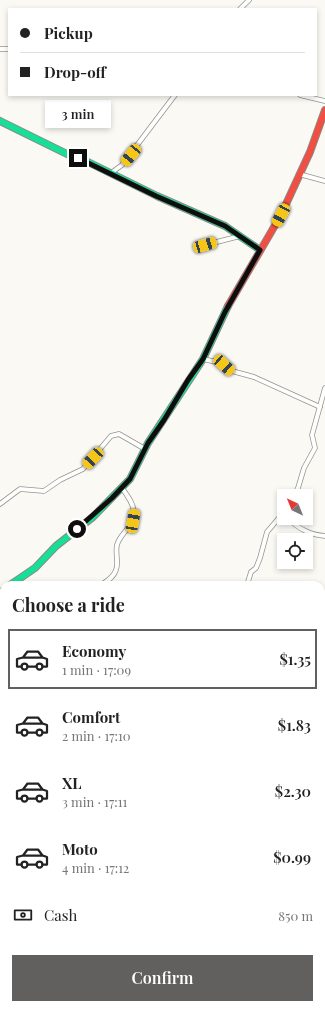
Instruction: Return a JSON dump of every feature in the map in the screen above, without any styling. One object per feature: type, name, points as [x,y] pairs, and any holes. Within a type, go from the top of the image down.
[{"type":"street","points":[[241,8],[248,0]]},
{"type":"street","points":[[111,174],[122,165],[174,96]]},
{"type":"street","points":[[304,96],[325,101]]},
{"type":"street","points":[[16,581],[35,568],[56,546],[93,517],[130,479],[145,449],[203,359],[225,312],[281,215],[310,152],[325,110]]},
{"type":"street","points":[[0,121],[156,196],[225,226],[260,250]]},
{"type":"street","points":[[299,174],[325,181]]},
{"type":"street","points":[[205,245],[241,236]]},
{"type":"street","points":[[203,359],[224,365],[232,372],[254,377],[320,407]]},
{"type":"street","points":[[298,489],[304,468],[315,448],[312,435],[325,388]]},
{"type":"street","points":[[0,504],[20,490],[44,491],[60,480],[83,469],[111,436],[119,434],[145,449]]},
{"type":"street","points":[[109,581],[117,568],[117,545],[133,521],[134,512],[132,503],[122,488]]},
{"type":"street","points":[[248,581],[251,572],[256,568],[258,563],[267,532],[277,520]]},
{"type":"street","points":[[297,525],[302,529],[316,535],[325,536]]},
{"type":"traffic: fast","points":[[0,121],[69,155],[86,161],[157,196],[225,226],[260,250]]},
{"type":"traffic: fast","points":[[16,581],[35,568],[56,546],[93,517],[130,479],[148,443],[203,359],[228,306]]},
{"type":"traffic: jam","points":[[228,306],[281,215],[310,152],[325,110]]},
{"type":"route","points":[[77,529],[93,517],[130,479],[148,443],[195,369],[203,359],[225,312],[260,250],[234,230],[180,205],[156,196],[78,158]]}]
